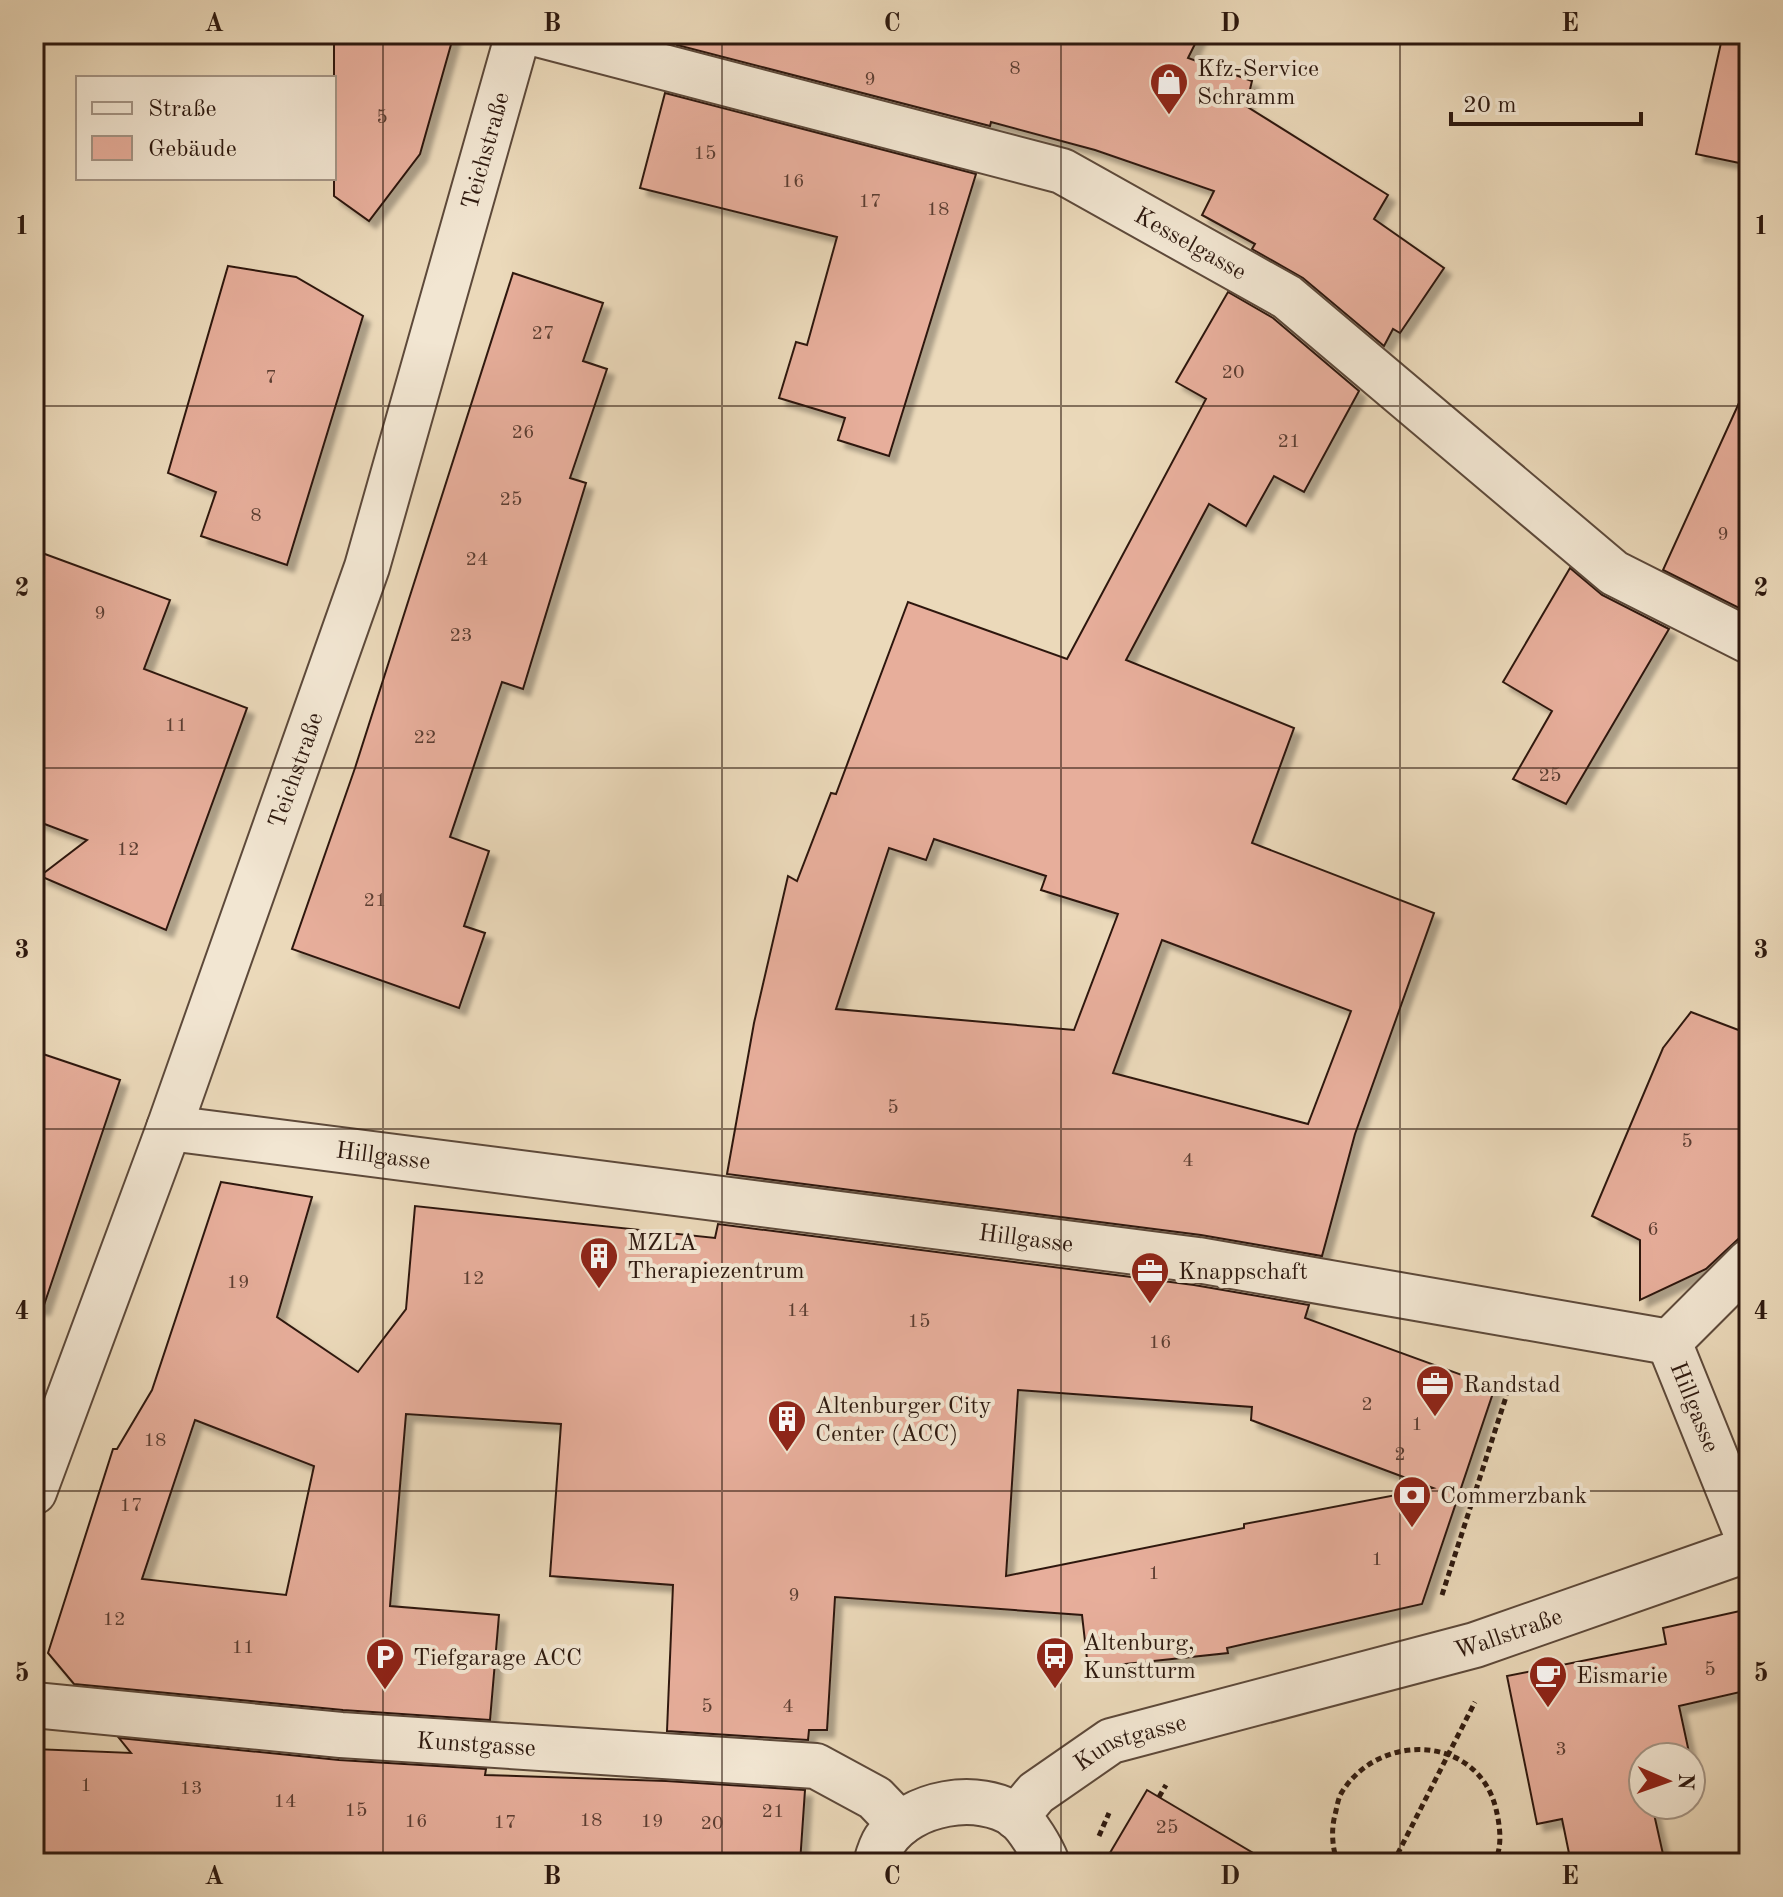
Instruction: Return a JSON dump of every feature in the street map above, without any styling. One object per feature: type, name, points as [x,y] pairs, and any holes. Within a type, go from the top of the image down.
[{"type":"street","name":"Teichstraße","points":[[34,1492],[169,1128],[367,567],[518,34]]},
{"type":"street","name":"Kesselgasse","points":[[537,34],[1062,171],[1287,297],[1614,573],[1749,641]]},
{"type":"street","name":"Hillgasse","points":[[169,1128],[1198,1260],[1669,1342],[1749,1540]]},
{"type":"street","points":[[1669,1342],[1749,1262]]},
{"type":"street","name":"Wallstraße","points":[[1262,1700],[1475,1645],[1749,1549]]},
{"type":"street","name":"Kunstgasse","points":[[1016,1817],[1036,1793],[1111,1741],[1262,1700]]},
{"type":"street","name":"Kunstgasse","points":[[34,1705],[341,1735],[816,1766],[875,1798],[900,1824]]},
{"type":"street","points":[[876,1863],[885,1841],[900,1824],[933,1807],[958,1803],[987,1804],[1016,1817],[1047,1863]]},
{"type":"path","points":[[1441,1597],[1506,1397]]},
{"type":"path","points":[[1393,1863],[1480,1691]]},
{"type":"path","points":[[1338,1863],[1334,1855],[1332,1824],[1341,1793],[1360,1769],[1387,1753],[1418,1748],[1449,1755],[1475,1772],[1493,1797],[1500,1827],[1494,1863]]},
{"type":"building","points":[[334,34],[454,34],[420,154],[369,221],[334,196]]},
{"type":"building","points":[[680,34],[1200,34],[1188,58],[1252,81],[1246,106],[1388,195],[1374,219],[1444,268],[1400,333],[1393,329],[1384,346],[1303,278],[1252,249],[1255,244],[1202,215],[1214,191],[1095,150],[677,45]]},
{"type":"building","points":[[1723,34],[1749,34],[1749,165],[1696,154]]},
{"type":"building","points":[[665,93],[976,174],[889,456],[838,440],[845,418],[779,398],[796,342],[807,345],[837,237],[640,188]]},
{"type":"building","points":[[228,266],[296,277],[363,316],[287,565],[201,536],[216,492],[168,473]]},
{"type":"building","points":[[513,273],[603,303],[583,361],[607,369],[570,478],[586,483],[523,689],[502,682],[450,837],[489,851],[464,926],[485,933],[459,1008],[292,949],[355,768]]},
{"type":"building","points":[[1228,292],[1273,318],[1359,391],[1304,492],[1274,476],[1246,526],[1209,504],[1126,660],[1294,728],[1252,843],[1434,913],[1355,1134],[1322,1256],[1201,1235],[727,1174],[754,1023],[788,876],[797,881],[831,793],[836,794],[908,602],[1067,659],[1206,399],[1176,382]],"holes":[[[934,839],[1046,876],[1041,890],[1118,914],[1074,1030],[836,1009],[889,848],[926,860]],[[1162,940],[1351,1011],[1308,1124],[1113,1073]]]},
{"type":"building","points":[[1749,381],[1749,613],[1663,570]]},
{"type":"building","points":[[34,550],[170,600],[144,669],[247,708],[166,930],[40,876],[87,840],[34,820]]},
{"type":"building","points":[[1570,568],[1602,595],[1669,629],[1566,804],[1513,779],[1552,711],[1503,682]]},
{"type":"building","points":[[1691,1012],[1749,1034],[1749,1229],[1706,1269],[1640,1300],[1640,1240],[1592,1216],[1663,1048]]},
{"type":"building","points":[[34,1051],[120,1080],[43,1308],[34,1307]]},
{"type":"building","points":[[221,1182],[312,1197],[277,1317],[358,1372],[406,1309],[415,1206],[715,1238],[718,1224],[1194,1285],[1309,1305],[1305,1318],[1495,1387],[1422,1604],[1227,1648],[1228,1653],[1088,1668],[1082,1615],[835,1597],[827,1730],[809,1730],[808,1740],[667,1731],[673,1585],[550,1576],[561,1424],[406,1414],[390,1606],[499,1615],[490,1720],[343,1710],[74,1684],[48,1653],[113,1449],[117,1449],[152,1390]],"holes":[[[1018,1390],[1252,1407],[1251,1420],[1433,1488],[1244,1524],[1244,1528],[1006,1576]],[[195,1420],[314,1466],[286,1595],[142,1579]]]},
{"type":"building","points":[[1749,1609],[1749,1690],[1679,1706],[1687,1741],[1627,1741],[1627,1821],[1656,1821],[1665,1863],[1571,1863],[1562,1819],[1537,1824],[1507,1676],[1666,1644],[1663,1628]]},
{"type":"building","points":[[119,1738],[339,1760],[486,1769],[485,1775],[666,1781],[805,1790],[800,1863],[34,1863],[34,1749],[131,1753]]},
{"type":"building","points":[[1147,1790],[1270,1863],[1104,1863]]},
{"type":"place","name":"Kfz-Service Schramm","points":[[1169,116]]},
{"type":"place","name":"MZLA Therapiezentrum","points":[[599,1290]]},
{"type":"place","name":"Knappschaft","points":[[1150,1305]]},
{"type":"place","name":"Randstad","points":[[1435,1418]]},
{"type":"place","name":"Altenburger City Center (ACC)","points":[[787,1453]]},
{"type":"place","name":"Commerzbank","points":[[1412,1529]]},
{"type":"place","name":"Altenburg, Kunstturm","points":[[1055,1690]]},
{"type":"place","name":"Tiefgarage ACC","points":[[385,1691]]},
{"type":"place","name":"Eismarie","points":[[1548,1709]]}]
